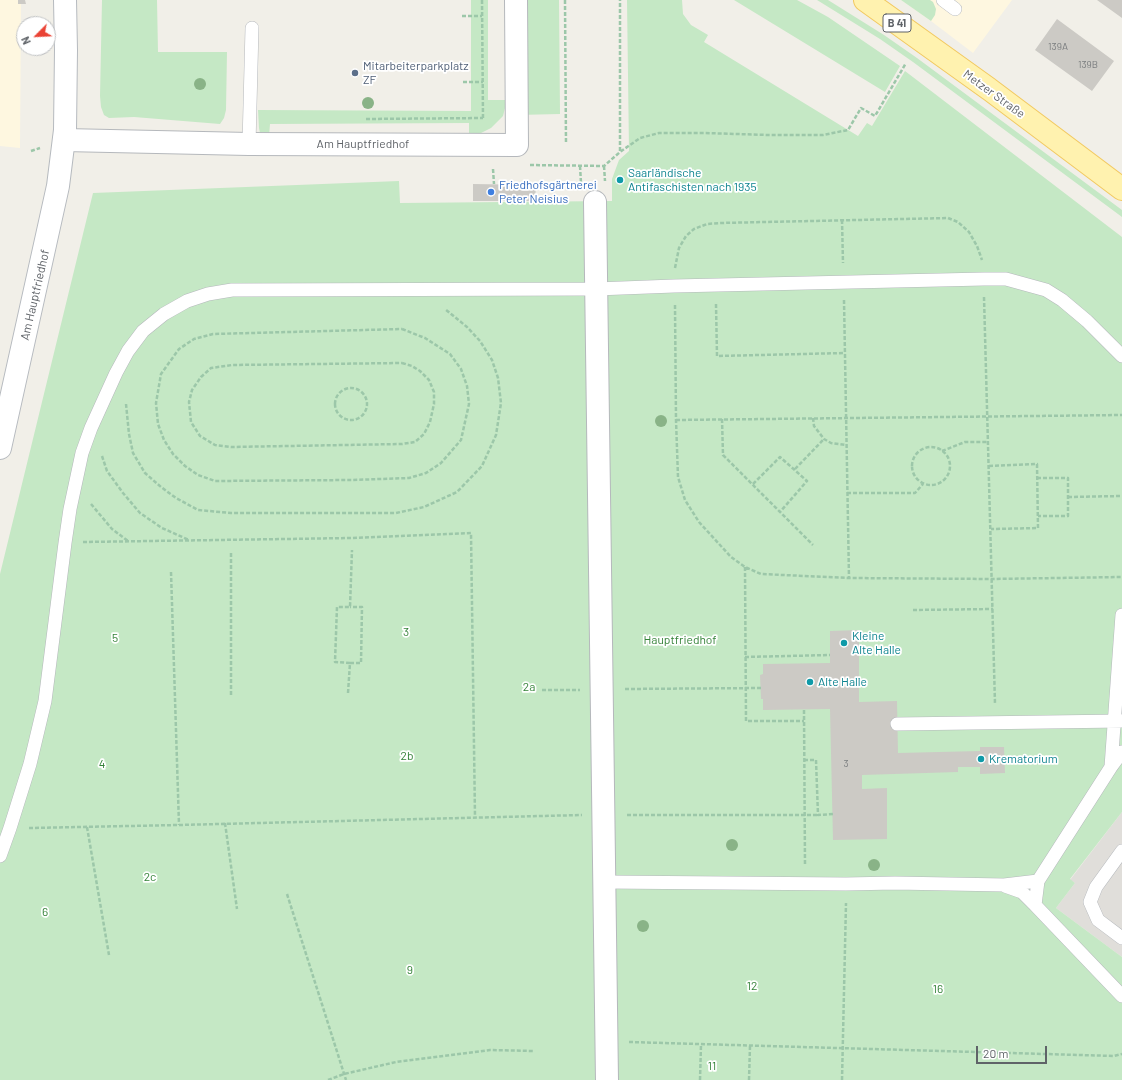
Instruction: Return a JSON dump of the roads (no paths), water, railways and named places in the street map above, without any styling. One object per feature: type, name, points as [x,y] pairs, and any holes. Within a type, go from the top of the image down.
[{"type":"main road","name":"Metzer Straße","points":[[865,0],[930,46],[1122,189]]},
{"type":"street","name":"Am Hauptfriedhof","points":[[0,448],[57,195],[64,140],[66,83],[65,0]]},
{"type":"street","name":"Am Hauptfriedhof","points":[[64,140],[249,144],[517,145],[516,0]]},
{"type":"street","points":[[595,202],[607,1080]]},
{"type":"lane","points":[[943,0],[955,9]]},
{"type":"lane","points":[[249,144],[252,28]]},
{"type":"lane","points":[[0,856],[30,764],[45,700],[65,543],[76,476],[82,453],[91,428],[116,373],[128,351],[143,331],[164,314],[187,301],[208,294],[232,290],[596,289],[984,278],[1006,279],[1046,290],[1062,300],[1087,321],[1122,356]]},
{"type":"lane","points":[[1111,767],[1118,721],[1122,615]]},
{"type":"lane","points":[[897,724],[1118,721]]},
{"type":"lane","points":[[1035,904],[1038,881],[1122,752]]},
{"type":"lane","points":[[1122,851],[1096,887],[1090,902],[1098,920],[1122,938]]},
{"type":"lane","points":[[605,882],[1004,885],[1038,881]]},
{"type":"lane","points":[[1004,885],[1022,892],[1035,904],[1122,996]]},
{"type":"place","name":"Mitarbeiterparkplatz ZF","points":[[355,73]]},
{"type":"place","name":"Saarländische Antifaschisten nach 1935","points":[[620,180]]},
{"type":"place","name":"Friedhofsgärtnerei Peter Neisius","points":[[491,192]]},
{"type":"place","name":"Kleine Alte Halle","points":[[844,643]]},
{"type":"place","name":"Alte Halle","points":[[810,682]]},
{"type":"place","name":"Krematorium","points":[[981,759]]},
{"type":"park label","name":"3","points":[[406,632]]},
{"type":"park label","name":"5","points":[[115,638]]},
{"type":"park label","name":"Hauptfriedhof","points":[[680,640]]},
{"type":"park label","name":"2a","points":[[529,687]]},
{"type":"park label","name":"2b","points":[[407,756]]},
{"type":"park label","name":"4","points":[[102,764]]},
{"type":"park label","name":"2c","points":[[150,877]]},
{"type":"park label","name":"6","points":[[45,912]]},
{"type":"park label","name":"9","points":[[410,970]]},
{"type":"park label","name":"12","points":[[752,986]]},
{"type":"park label","name":"16","points":[[938,989]]},
{"type":"park label","name":"11","points":[[712,1066]]}]
